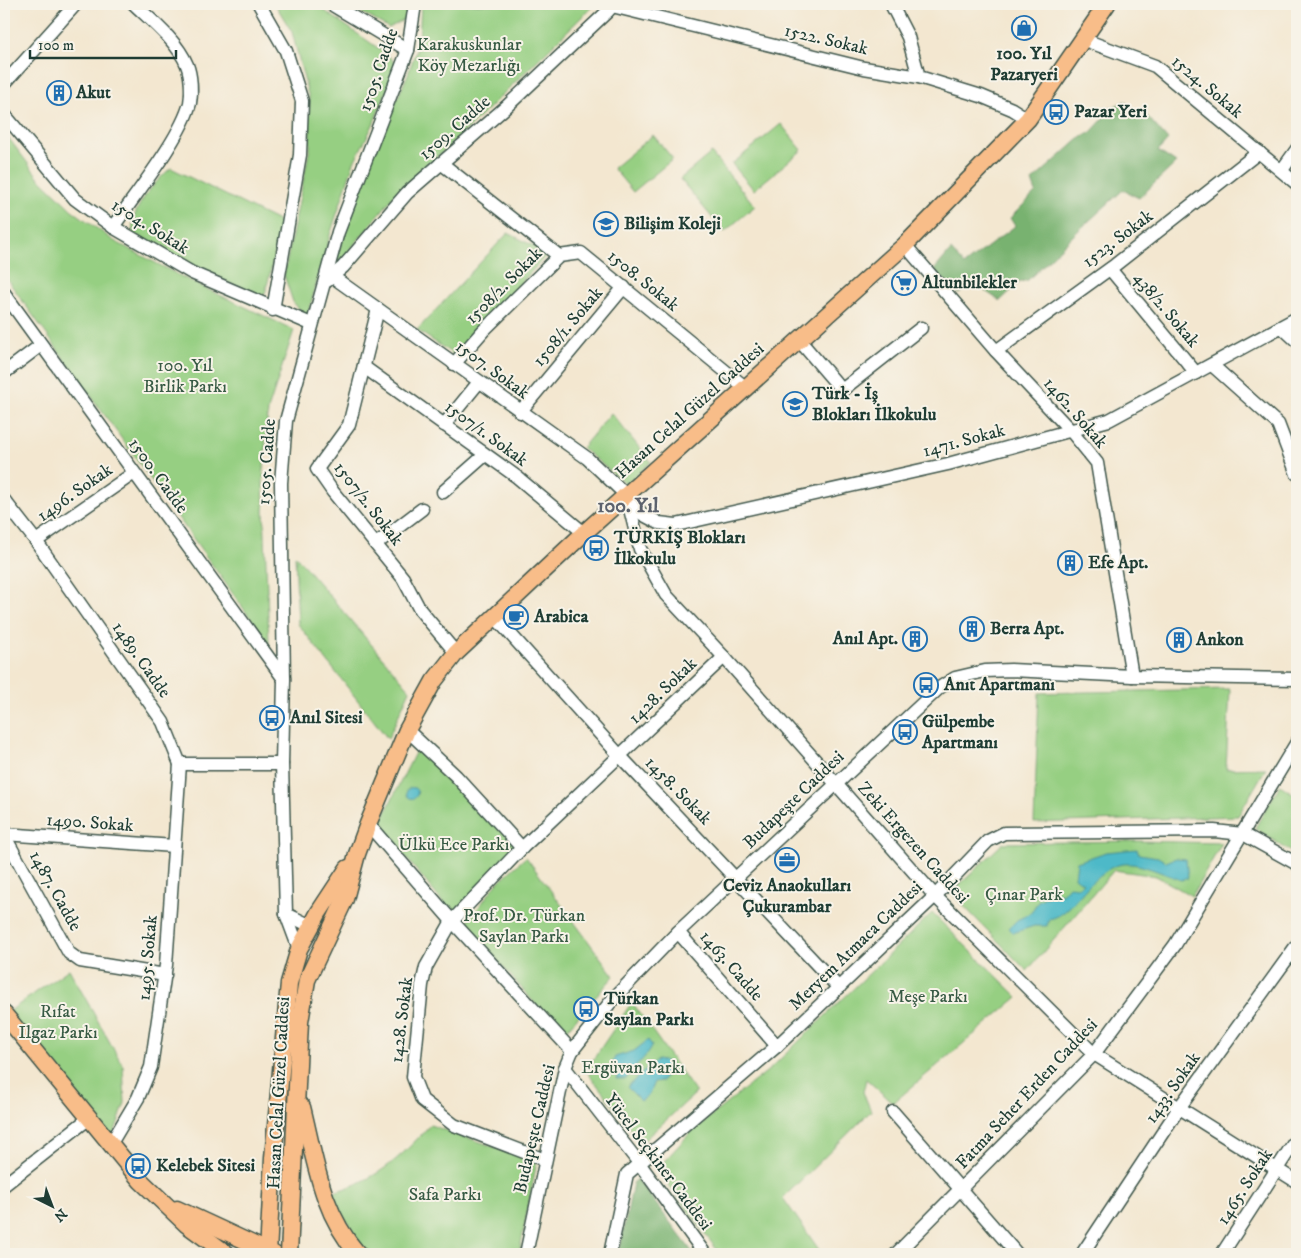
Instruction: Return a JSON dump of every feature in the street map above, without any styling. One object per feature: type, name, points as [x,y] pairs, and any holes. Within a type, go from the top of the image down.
[{"type":"main road","name":"Hasan Celal Güzel Caddesi","points":[[1092,23],[1098,4]]},
{"type":"main road","name":"Hasan Celal Güzel Caddesi","points":[[289,1254],[300,1022],[307,980],[345,899],[357,854],[368,824],[407,730],[434,681],[456,653],[584,533],[906,245],[1028,119],[1092,23],[1107,4]]},
{"type":"main road","name":"Hasan Celal Güzel Caddesi","points":[[270,1254],[273,1158],[289,983],[299,949],[311,926],[357,854]]},
{"type":"main road","points":[[311,926],[329,935]]},
{"type":"main road","points":[[299,949],[320,955]]},
{"type":"main road","points":[[4,1014],[110,1145],[164,1203],[227,1254]]},
{"type":"main road","points":[[297,1088],[320,1187],[331,1215],[358,1254]]},
{"type":"main road","points":[[164,1203],[270,1254]]},
{"type":"street","points":[[4,84],[76,4]]},
{"type":"street","points":[[113,227],[175,136],[190,103],[187,65],[161,30],[134,4]]},
{"type":"street","points":[[259,4],[286,51],[302,102],[300,155],[273,310]]},
{"type":"street","points":[[331,4],[408,50]]},
{"type":"street","name":"1505. Cadde","points":[[299,949],[286,914],[282,764],[284,679],[282,455],[286,422],[311,324],[329,280],[338,232],[408,50],[415,4]]},
{"type":"street","points":[[891,4],[908,37],[919,77]]},
{"type":"street","name":"1522. Sokak","points":[[613,5],[864,68],[919,77],[981,96],[1012,109],[1028,119]]},
{"type":"street","name":"1509. Cadde","points":[[329,280],[396,204],[506,106],[613,5]]},
{"type":"street","name":"1524. Sokak","points":[[1082,39],[1155,66],[1297,184]]},
{"type":"street","name":"1504. Sokak","points":[[4,114],[75,199],[113,227],[192,273],[273,310],[311,324]]},
{"type":"street","points":[[1282,170],[1297,149]]},
{"type":"street","name":"1523. Sokak","points":[[996,351],[1110,269],[1259,152]]},
{"type":"street","points":[[441,163],[559,256]]},
{"type":"street","name":"1462. Sokak","points":[[906,245],[996,351],[1071,431],[1097,463],[1132,676]]},
{"type":"street","name":"1508. Sokak","points":[[559,256],[581,253],[746,388]]},
{"type":"street","name":"1508/2. Sokak","points":[[454,364],[483,330],[559,256]]},
{"type":"street","name":"438/2. Sokak","points":[[1110,269],[1196,373]]},
{"type":"street","name":"1507. Sokak","points":[[329,280],[378,309],[586,458],[626,495]]},
{"type":"street","name":"1508/1. Sokak","points":[[520,412],[624,287]]},
{"type":"street","name":"1500. Cadde","points":[[4,292],[284,679]]},
{"type":"street","name":"1507/2. Sokak","points":[[378,309],[349,425],[318,468],[403,578],[420,610],[456,653]]},
{"type":"street","name":"1471. Sokak","points":[[626,495],[642,514],[659,523],[676,525],[948,464],[1109,420],[1297,318]]},
{"type":"street","points":[[1282,327],[1297,341]]},
{"type":"street","points":[[799,340],[842,390],[921,328]]},
{"type":"street","points":[[4,373],[41,345]]},
{"type":"street","points":[[1212,365],[1278,424],[1297,474]]},
{"type":"street","name":"1507/1. Sokak","points":[[364,367],[517,478],[584,533]]},
{"type":"street","points":[[444,425],[479,382]]},
{"type":"street","points":[[443,492],[485,454]]},
{"type":"street","name":"1496. Sokak","points":[[36,541],[134,473]]},
{"type":"street","name":"Zeki Ergezen Caddesi","points":[[626,495],[640,549],[666,595],[724,657],[935,896],[1094,1054],[1297,1182]]},
{"type":"street","name":"1489. Cadde","points":[[4,500],[36,541],[163,722],[180,764]]},
{"type":"street","points":[[376,544],[422,509]]},
{"type":"street","name":"1458. Sokak","points":[[495,616],[620,756],[838,988]]},
{"type":"street","name":"1428. Sokak","points":[[545,1160],[454,1125],[422,1100],[413,1077],[422,985],[426,967],[452,922],[522,848],[724,657]]},
{"type":"street","name":"Budapeşte Caddesi","points":[[526,1254],[564,1068],[572,1051],[613,999],[678,932],[737,879],[923,702],[955,678],[985,671],[1011,670],[1132,676],[1297,679]]},
{"type":"street","points":[[407,730],[456,776],[522,848]]},
{"type":"street","name":"Fatma Seher Erden Caddesi","points":[[896,1254],[1094,1054],[1166,959],[1297,742]]},
{"type":"street","points":[[180,764],[282,764]]},
{"type":"street","name":"1495. Sokak","points":[[110,1145],[138,1098],[151,1067],[165,975],[180,764]]},
{"type":"street","points":[[368,824],[452,922],[572,1051]]},
{"type":"street","name":"Meryem Atmaca Caddesi","points":[[610,1254],[627,1174],[777,1046],[935,896],[988,841],[1004,833],[1214,831],[1243,834],[1297,864]]},
{"type":"street","name":"1490. Sokak","points":[[4,834],[174,846]]},
{"type":"street","name":"1487. Cadde","points":[[4,834],[69,953],[80,962],[165,975]]},
{"type":"street","points":[[286,914],[311,926]]},
{"type":"street","name":"1463. Cadde","points":[[678,932],[777,1046]]},
{"type":"street","name":"1433. Sokak","points":[[1082,1254],[1179,1108],[1297,945]]},
{"type":"street","name":"Yücel Seçkiner Caddesi","points":[[564,1068],[639,1163],[705,1254]]},
{"type":"street","points":[[893,1112],[1017,1254]]},
{"type":"street","points":[[4,1185],[88,1119]]},
{"type":"street","name":"1465. Sokak","points":[[1222,1254],[1297,1138]]},
{"type":"green space","points":[[275,4],[315,4],[388,55],[397,66],[372,127],[354,162],[330,235],[307,318],[293,302],[284,275],[310,147],[309,98],[292,32]]},
{"type":"green space","points":[[346,4],[409,4],[409,17],[389,28]]},
{"type":"green space","name":"Karakuskunlar Köy Mezarlığı","points":[[421,4],[595,4],[455,141],[394,196],[337,266],[336,258],[368,166],[408,74],[419,42]]},
{"type":"green space","points":[[1125,101],[1138,119],[1147,116],[1168,140],[1158,151],[1176,163],[1139,198],[1123,190],[1028,280],[1020,282],[1000,301],[972,282],[959,294],[934,270],[951,250],[964,265],[1015,226],[1010,218],[1036,192],[1032,181],[1079,139],[1091,132],[1104,118],[1105,111]]},
{"type":"green space","points":[[781,124],[802,150],[754,190],[732,164]]},
{"type":"green space","name":"100. Yıl Birlik Parkı","points":[[4,132],[39,178],[72,210],[114,241],[190,281],[294,330],[268,410],[263,482],[269,644],[4,275]]},
{"type":"green space","points":[[653,135],[673,159],[633,192],[613,168]]},
{"type":"green space","points":[[711,153],[755,206],[724,232],[680,179]]},
{"type":"green space","points":[[171,168],[282,223],[265,294],[258,297],[158,249],[133,233],[135,216],[144,198]]},
{"type":"green space","points":[[508,233],[548,253],[456,356],[417,330]]},
{"type":"green space","points":[[611,413],[651,462],[626,484],[582,448]]},
{"type":"green space","points":[[295,555],[410,690],[388,739],[298,624]]},
{"type":"green space","points":[[1230,689],[1226,769],[1266,768],[1238,816],[1034,823],[1039,693]]},
{"type":"green space","name":"Ülkü Ece Parkı","points":[[417,749],[467,791],[518,846],[454,916],[379,825]]},
{"type":"green space","points":[[1280,785],[1297,796],[1297,856],[1255,828]]},
{"type":"green space","name":"Çınar Park","points":[[1137,841],[1222,843],[1192,896],[1156,876],[1114,870],[1027,971],[951,893],[1003,843]]},
{"type":"green space","name":"Prof. Dr. Türkan Saylan Parkı","points":[[526,857],[614,976],[562,1035],[466,924],[497,883]]},
{"type":"green space","name":"Meşe Parkı","points":[[932,913],[1018,997],[893,1103],[866,1079],[863,1092],[871,1111],[783,1198],[822,1254],[720,1254],[657,1169],[693,1130],[770,1069]]},
{"type":"green space","name":"Rıfat Ilgaz Parkı","points":[[69,969],[123,1066],[125,1103],[110,1145],[4,1015]]},
{"type":"green space","name":"Ergüvan Parkı","points":[[632,1002],[696,1093],[641,1143],[586,1070]]},
{"type":"green space","name":"Safa Parkı","points":[[430,1125],[498,1148],[538,1156],[519,1254],[371,1254],[360,1244],[330,1193],[360,1182],[385,1168],[408,1149]]},
{"type":"green space","points":[[638,1179],[694,1254],[619,1254],[633,1183]]},
{"type":"water","points":[[412,787],[418,793],[412,799],[406,793]]},
{"type":"water","points":[[1137,849],[1139,854],[1158,857],[1166,862],[1176,858],[1186,859],[1188,878],[1181,880],[1148,868],[1124,864],[1103,873],[1064,912],[1049,919],[1047,926],[1034,926],[1013,933],[1009,928],[1017,920],[1031,913],[1038,901],[1054,892],[1062,894],[1069,886],[1078,887],[1083,883],[1075,877],[1077,862],[1106,852]]},
{"type":"water","points":[[648,1040],[652,1045],[626,1079],[616,1079],[619,1070],[613,1062],[615,1057],[634,1051]]},
{"type":"water","points":[[657,1060],[669,1062],[671,1068],[662,1081],[654,1082],[648,1096],[641,1101],[627,1087]]},
{"type":"place","name":"100. Yıl Pazaryeri","points":[[1024,28]]},
{"type":"place","name":"Akut","points":[[59,93]]},
{"type":"place","name":"Pazar Yeri","points":[[1056,112]]},
{"type":"place","name":"Bilişim Koleji","points":[[606,224]]},
{"type":"place","name":"Altunbilekler","points":[[904,283]]},
{"type":"place","name":"Türk - İş Blokları İlkokulu","points":[[795,404]]},
{"type":"place","name":"TÜRKİŞ Blokları İlkokulu","points":[[596,548]]},
{"type":"place","name":"Efe Apt.","points":[[1070,563]]},
{"type":"place","name":"Arabica","points":[[516,617]]},
{"type":"place","name":"Berra Apt.","points":[[972,629]]},
{"type":"place","name":"Anıl Apt.","points":[[915,639]]},
{"type":"place","name":"Ankon","points":[[1179,640]]},
{"type":"place","name":"Anıt Apartmanı","points":[[926,685]]},
{"type":"place","name":"Anıl Sitesi","points":[[272,718]]},
{"type":"place","name":"Gülpembe Apartmanı","points":[[905,732]]},
{"type":"place","name":"Ceviz Anaokulları Çukurambar","points":[[787,860]]},
{"type":"place","name":"Türkan Saylan Parkı","points":[[586,1009]]},
{"type":"place","name":"Kelebek Sitesi","points":[[138,1166]]},
{"type":"district","name":"100. Yıl","points":[[628,506]]}]
